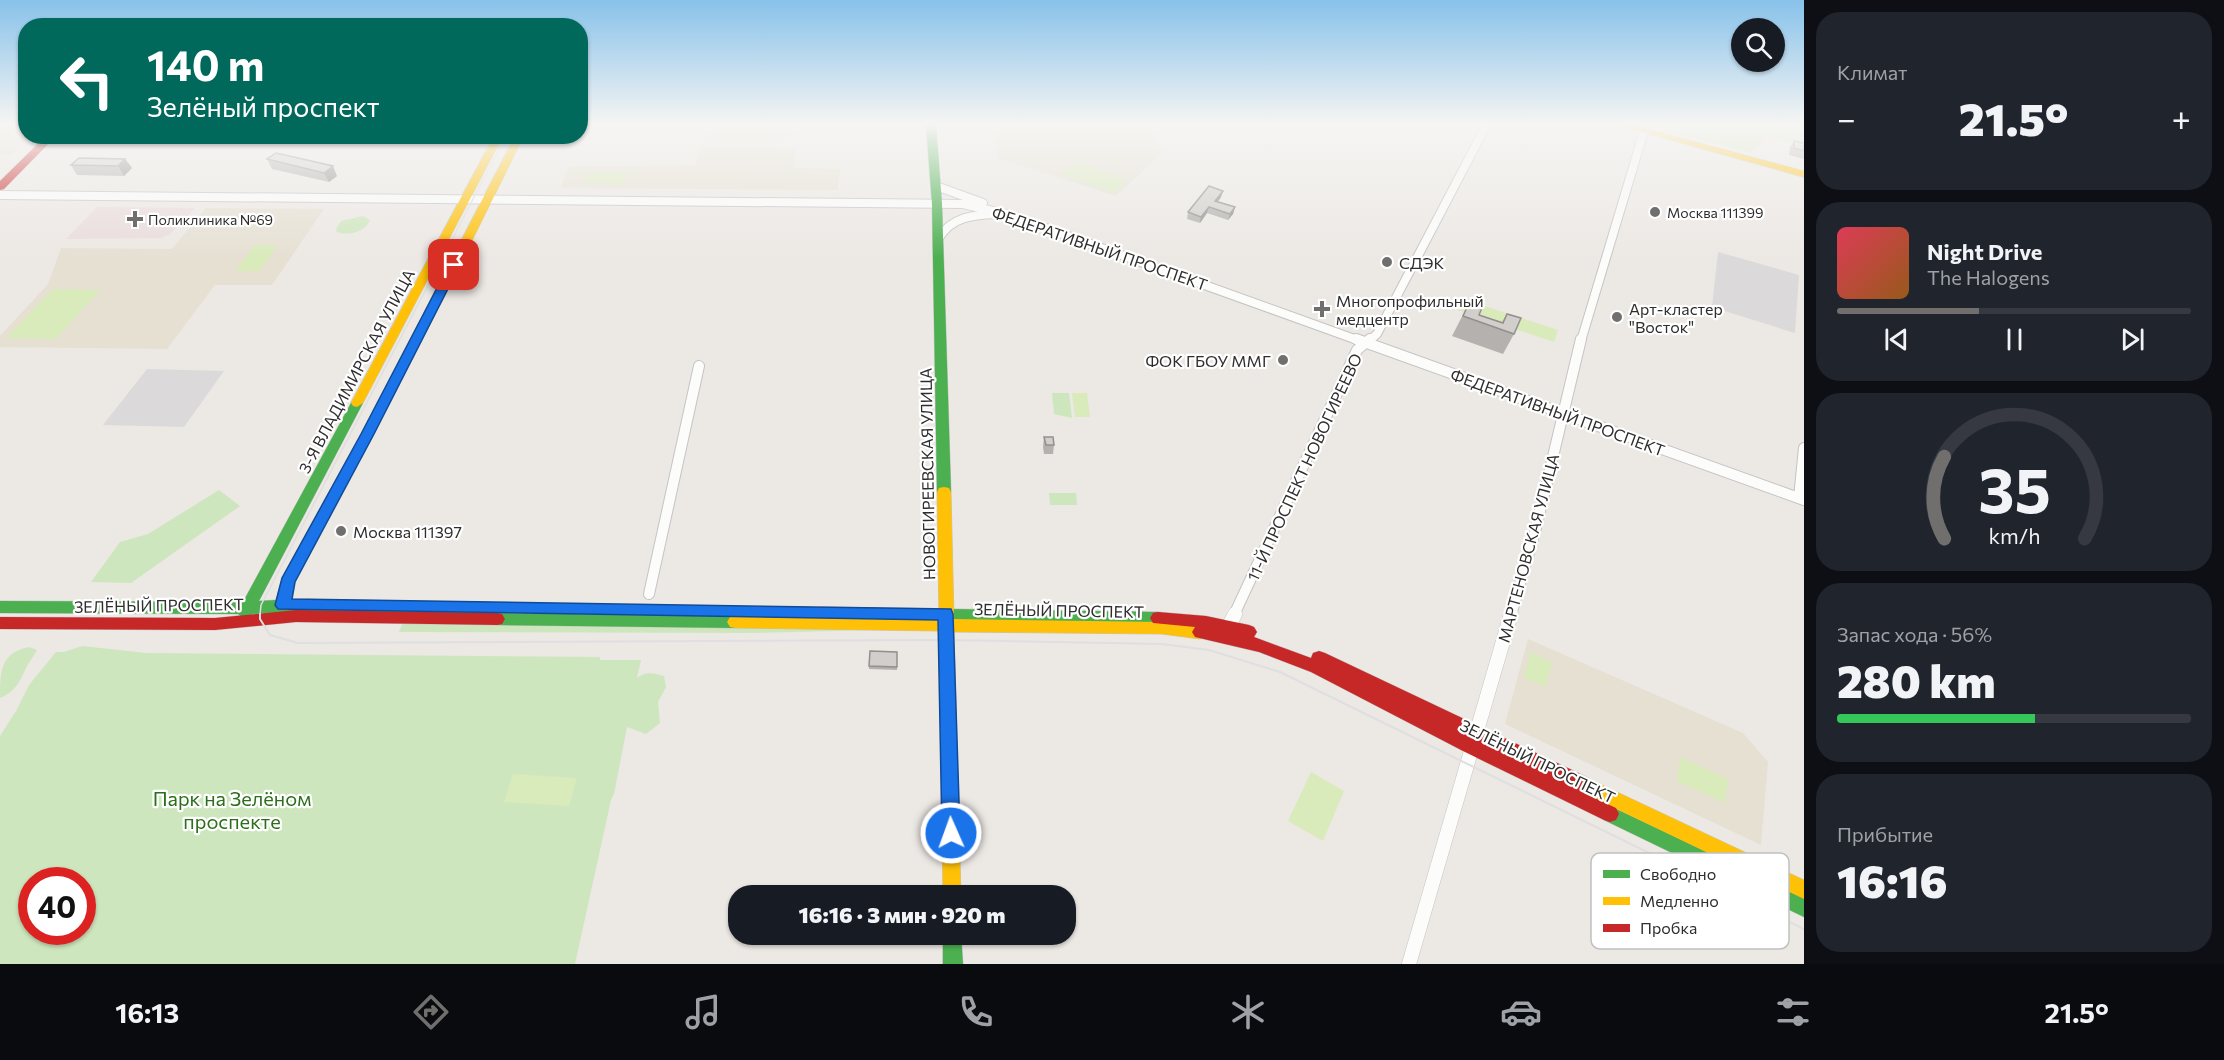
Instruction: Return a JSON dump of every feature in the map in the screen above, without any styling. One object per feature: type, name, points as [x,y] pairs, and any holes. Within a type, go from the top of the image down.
[{"type":"main road","points":[[0,187],[18,169]]},
{"type":"main road","name":"3-Я ВЛАДИМИРСКАЯ УЛИЦА","points":[[242,621],[482,169]]},
{"type":"main road","points":[[282,611],[287,582],[368,434],[503,169]]},
{"type":"main road","name":"НОВОГИРЕЕВСКАЯ УЛИЦА","points":[[935,169],[939,238],[952,885]]},
{"type":"main road","points":[[1785,169],[1804,174]]},
{"type":"main road","name":"ЗЕЛЁНЫЙ ПРОСПЕКТ","points":[[0,607],[222,609],[248,607],[282,611],[945,619],[1151,617],[1184,619],[1229,626],[1292,645],[1727,853]]},
{"type":"main road","name":"ЗЕЛЁНЫЙ ПРОСПЕКТ","points":[[0,623],[214,624],[242,621],[282,611]]},
{"type":"main road","name":"ЗЕЛЁНЫЙ ПРОСПЕКТ","points":[[945,619],[1162,628],[1247,640],[1292,655],[1473,748],[1690,853]]},
{"type":"main road","name":"ЗЕЛЁНЫЙ ПРОСПЕКТ","points":[[1789,883],[1804,890]]},
{"type":"main road","name":"ЗЕЛЁНЫЙ ПРОСПЕКТ","points":[[1789,901],[1804,908]]},
{"type":"main road","points":[[952,945],[953,964]]},
{"type":"street","name":"11-Й ПРОСПЕКТ НОВОГИРЕЕВО","points":[[1229,626],[1357,350],[1377,334],[1464,169]]},
{"type":"street","name":"МАРТЕНОВСКАЯ УЛИЦА","points":[[1410,964],[1535,532],[1585,324],[1632,169]]},
{"type":"street","points":[[936,186],[1010,215]]},
{"type":"street","name":"ФЕДЕРАТИВНЫЙ ПРОСПЕКТ","points":[[0,195],[963,204],[1010,215],[1802,499]]},
{"type":"street","points":[[939,238],[948,224],[960,220],[983,215],[1010,215]]},
{"type":"street","points":[[649,594],[699,366]]},
{"type":"street","points":[[1802,499],[1804,448]]},
{"type":"shaded area","points":[[568,169],[840,169],[838,190],[560,188]]},
{"type":"shaded area","points":[[1031,169],[1145,169],[1116,196]]},
{"type":"shaded area","name":"Поликлиника №69","points":[[97,207],[195,208],[170,234],[161,238],[66,239]]},
{"type":"shaded area","points":[[206,208],[324,209],[272,285],[215,285],[167,349],[0,347],[0,336],[48,284],[61,248],[172,249]]},
{"type":"shaded area","points":[[1718,252],[1799,275],[1795,333],[1712,307]]},
{"type":"shaded area","points":[[147,369],[224,371],[184,427],[103,425]]},
{"type":"shaded area","points":[[1528,639],[1743,733],[1768,762],[1761,845],[1505,724]]},
{"type":"green space","points":[[1067,169],[1096,169],[1127,179],[1114,193],[1062,174]]},
{"type":"green space","points":[[588,173],[628,173],[624,184],[584,183]]},
{"type":"green space","points":[[363,216],[370,220],[365,228],[352,233],[337,232],[336,229],[341,221]]},
{"type":"green space","points":[[254,245],[278,245],[260,271],[236,271]]},
{"type":"green space","points":[[53,289],[100,290],[56,339],[6,338]]},
{"type":"green space","points":[[1463,299],[1558,330],[1554,342],[1458,310]]},
{"type":"green space","points":[[1052,393],[1069,393],[1072,418],[1054,414]]},
{"type":"green space","points":[[1072,393],[1087,393],[1090,417],[1075,417]]},
{"type":"green space","points":[[219,490],[240,506],[131,583],[91,582],[120,542],[148,534]]},
{"type":"green space","points":[[1049,493],[1076,493],[1077,505],[1050,505]]},
{"type":"green space","points":[[403,622],[920,629],[748,633],[399,632]]},
{"type":"green space","name":"Парк на Зелёном проспекте","points":[[82,646],[146,653],[600,657],[600,660],[641,660],[637,678],[650,673],[664,676],[666,687],[658,702],[660,723],[646,734],[627,727],[575,964],[0,964],[0,736],[29,685],[56,652]]},
{"type":"green space","points":[[29,647],[37,650],[19,682],[10,693],[0,698],[0,680],[7,659],[19,650]]},
{"type":"green space","points":[[1530,652],[1552,662],[1546,687],[1524,678]]},
{"type":"green space","points":[[1680,757],[1728,779],[1725,803],[1677,781]]},
{"type":"green space","points":[[1311,772],[1344,791],[1323,841],[1288,821]]},
{"type":"green space","points":[[513,774],[577,778],[569,806],[504,802]]},
{"type":"building","points":[[308,169],[329,169],[324,173]]},
{"type":"building","points":[[1209,186],[1223,191],[1215,201],[1235,207],[1230,214],[1209,207],[1201,217],[1188,212]]},
{"type":"building","points":[[1470,301],[1483,305],[1479,315],[1503,323],[1507,314],[1521,318],[1514,334],[1463,316]]},
{"type":"building","points":[[1044,437],[1053,437],[1054,445],[1046,445]]},
{"type":"building","points":[[870,651],[897,652],[897,667],[869,666]]},
{"type":"tram line","points":[[260,615],[261,605],[489,169]]},
{"type":"tram line","points":[[260,615],[270,635],[298,643],[946,640],[1162,644],[1209,650],[1280,672],[1649,853]]},
{"type":"tram line","points":[[1789,922],[1804,929]]},
{"type":"traffic: fast","points":[[934,169],[944,492]]},
{"type":"traffic: fast","points":[[281,614],[287,582],[368,434],[436,301]]},
{"type":"traffic: fast","points":[[245,613],[357,403]]},
{"type":"traffic: fast","points":[[0,607],[222,609],[299,605],[471,608]]},
{"type":"traffic: fast","points":[[822,613],[1158,618]]},
{"type":"traffic: fast","points":[[497,619],[735,622]]},
{"type":"traffic: fast","points":[[1610,814],[1690,853]]},
{"type":"traffic: fast","points":[[1789,901],[1804,908]]},
{"type":"traffic: fast","points":[[952,945],[953,964]]},
{"type":"traffic: slow","points":[[357,403],[481,169]]},
{"type":"traffic: slow","points":[[436,301],[503,169]]},
{"type":"traffic: slow","points":[[1785,169],[1804,174]]},
{"type":"traffic: slow","points":[[944,492],[952,885]]},
{"type":"traffic: slow","points":[[735,622],[1162,628],[1200,632]]},
{"type":"traffic: slow","points":[[1583,784],[1727,853]]},
{"type":"traffic: slow","points":[[1789,883],[1804,890]]},
{"type":"traffic: jam","points":[[0,187],[18,169]]},
{"type":"traffic: jam","points":[[0,623],[215,624],[296,616],[497,619]]},
{"type":"traffic: jam","points":[[1158,618],[1206,622],[1249,632]]},
{"type":"traffic: jam","points":[[1200,632],[1260,645],[1317,667],[1471,747],[1610,814]]},
{"type":"traffic: jam","points":[[1319,658],[1583,784]]},
{"type":"place","name":"Москва 111399","points":[[1655,212]]},
{"type":"place","name":"Поликлиника №69","points":[[135,219]]},
{"type":"place","name":"СДЭК","points":[[1387,262]]},
{"type":"place","name":"Многопрофильный медцентр","points":[[1322,309]]},
{"type":"place","name":"Арт-кластер \"Восток\"","points":[[1617,317]]},
{"type":"place","name":"ФОК ГБОУ ММГ","points":[[1283,360]]},
{"type":"place","name":"Москва 111397","points":[[341,531]]},
{"type":"route","points":[[454,265],[368,434],[287,582],[283,605],[945,614],[951,833]]}]
